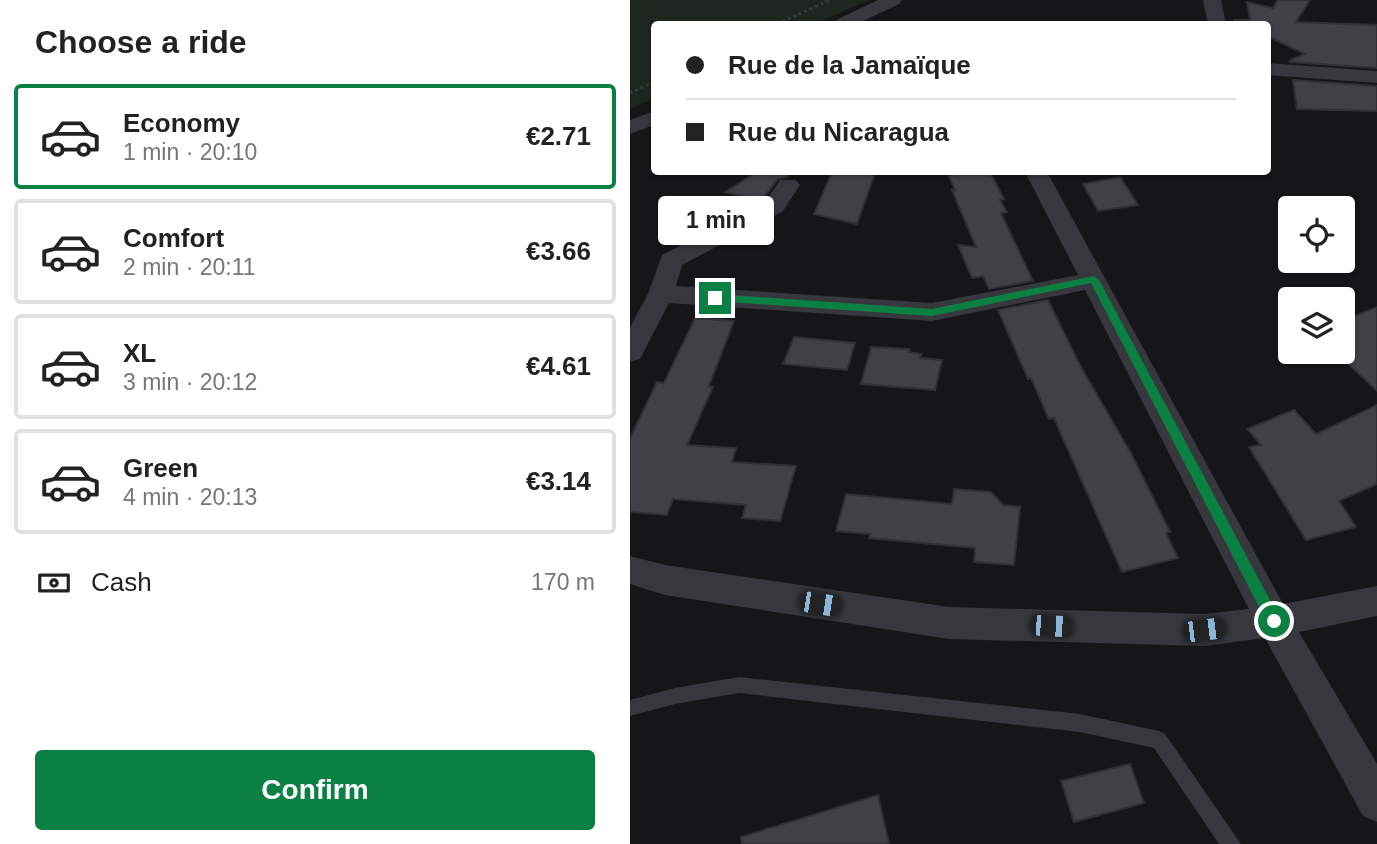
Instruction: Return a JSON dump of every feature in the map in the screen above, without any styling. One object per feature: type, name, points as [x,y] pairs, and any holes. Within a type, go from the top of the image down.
[{"type":"street","points":[[849,21],[892,0]]},
{"type":"street","points":[[1212,0],[1216,21]]},
{"type":"street","points":[[1271,69],[1377,76]]},
{"type":"street","points":[[630,128],[651,118]]},
{"type":"street","points":[[1038,175],[1274,621],[1377,802]]},
{"type":"street","points":[[630,352],[661,294],[671,261],[775,206],[788,184]]},
{"type":"street","points":[[661,294],[932,312],[1094,280]]},
{"type":"street","points":[[630,570],[665,580],[949,623],[1204,630],[1274,621],[1377,601]]},
{"type":"lane","points":[[630,708],[675,696],[739,685],[1080,723],[1158,740],[1231,844]]},
{"type":"path","points":[[818,0],[824,3]]},
{"type":"path","points":[[784,21],[830,0]]},
{"type":"path","points":[[630,93],[651,83]]},
{"type":"shaded area","points":[[630,0],[869,0],[822,21],[651,21],[651,99],[630,109]]},
{"type":"building","points":[[1278,0],[1310,0],[1296,22],[1377,25],[1377,68],[1290,62],[1305,54],[1271,38],[1271,21],[1233,20],[1250,20],[1247,2],[1273,8]]},
{"type":"building","points":[[1293,80],[1377,86],[1377,111],[1297,109]]},
{"type":"building","points":[[752,175],[788,175],[778,179],[761,201],[725,192]]},
{"type":"building","points":[[831,175],[874,175],[857,224],[814,214]]},
{"type":"building","points":[[948,175],[992,175],[1004,199],[1000,200],[1007,212],[1001,213],[1033,281],[989,289],[983,276],[972,278],[958,245],[976,247],[952,190],[955,190]]},
{"type":"building","points":[[1120,177],[1138,205],[1098,211],[1083,184]]},
{"type":"building","points":[[1048,300],[1081,367],[1132,455],[1170,532],[1166,533],[1178,558],[1122,572],[1054,418],[1049,419],[1031,378],[1028,379],[998,310]]},
{"type":"building","points":[[1377,307],[1377,391],[1348,364],[1355,364],[1355,316]]},
{"type":"building","points":[[695,318],[734,321],[709,386],[713,387],[687,445],[736,448],[732,462],[796,466],[780,521],[742,518],[746,505],[673,499],[667,515],[630,512],[630,438],[657,382],[664,383]]},
{"type":"building","points":[[794,337],[855,343],[847,370],[783,364]]},
{"type":"building","points":[[871,347],[910,349],[909,352],[921,354],[920,358],[942,360],[935,390],[861,384]]},
{"type":"building","points":[[1377,405],[1377,484],[1339,501],[1356,527],[1306,540],[1249,447],[1261,445],[1247,429],[1294,410],[1316,434]]},
{"type":"building","points":[[954,489],[991,492],[1003,505],[1020,507],[1014,565],[974,562],[975,548],[869,538],[870,534],[836,531],[846,494],[952,504]]},
{"type":"building","points":[[1130,764],[1144,803],[1074,822],[1061,781]]},
{"type":"building","points":[[878,795],[889,844],[742,844],[741,837]]},
{"type":"route","points":[[715,298],[932,312],[1094,280],[1274,621]]}]
